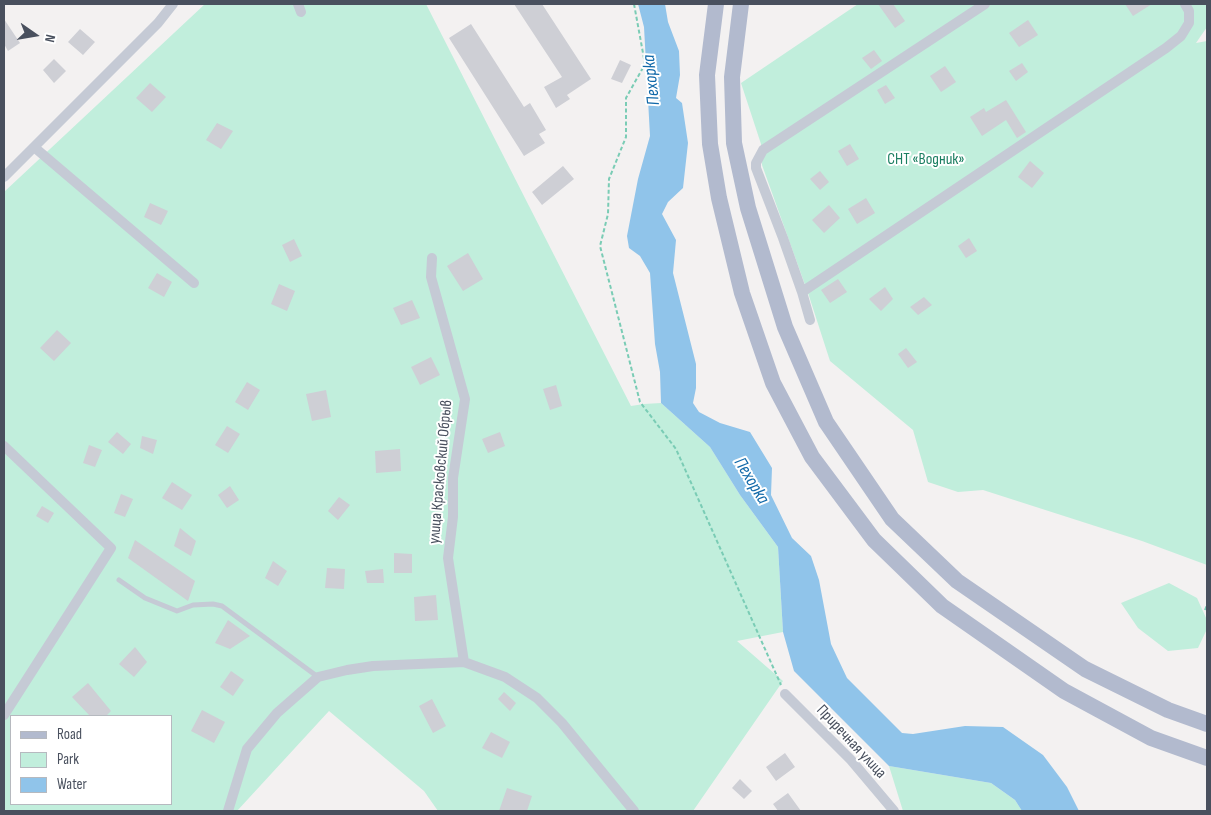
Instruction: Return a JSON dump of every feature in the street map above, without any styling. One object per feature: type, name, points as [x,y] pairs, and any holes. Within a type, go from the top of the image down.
[{"type":"main road","points":[[716,4],[707,75],[710,144],[719,198],[742,293],[773,383],[812,457],[874,540],[942,606],[1064,691],[1151,738],[1207,758]]},
{"type":"main road","points":[[741,4],[732,77],[734,142],[748,208],[785,327],[826,422],[892,519],[957,581],[1085,669],[1168,710],[1207,724]]},
{"type":"street","points":[[4,177],[158,23],[173,4]]},
{"type":"street","points":[[810,320],[802,292],[756,168],[756,163],[763,150],[985,4]]},
{"type":"street","points":[[802,292],[1166,48],[1181,36],[1189,23],[1189,12],[1185,4]]},
{"type":"street","points":[[34,147],[194,283]]},
{"type":"street","name":"улица Красковский Обрыв","points":[[432,258],[431,276],[465,399],[453,478],[454,517],[448,558],[464,662]]},
{"type":"street","points":[[4,446],[111,548],[4,715]]},
{"type":"street","points":[[228,811],[247,749],[277,713],[318,677],[374,666],[464,662],[505,677],[537,698],[562,723],[634,811]]},
{"type":"street","name":"Приречная улица","points":[[786,694],[852,760],[894,811]]},
{"type":"lane","points":[[119,580],[145,598],[176,611],[193,605],[213,604],[222,606],[318,677]]},
{"type":"path","points":[[634,4],[645,64],[626,98],[626,137],[609,179],[608,214],[600,246],[640,402],[676,449],[772,668],[786,694]]},
{"type":"path","points":[[1205,610],[1207,605]]},
{"type":"green space","points":[[205,4],[426,4],[631,406],[661,403],[710,447],[740,495],[778,547],[783,632],[737,641],[783,681],[693,811],[438,811],[424,791],[329,711],[237,811],[4,811],[4,192]]},
{"type":"green space","name":"СНТ «Водник»","points":[[858,4],[1207,4],[1207,27],[1196,43],[1207,41],[1207,565],[1142,541],[983,490],[958,492],[928,482],[913,430],[830,361],[762,165],[761,144],[741,83]]},
{"type":"green space","points":[[1169,583],[1197,598],[1207,620],[1207,629],[1198,648],[1168,651],[1138,628],[1121,603]]},
{"type":"green space","points":[[889,766],[991,783],[1015,800],[1022,811],[903,811]]},
{"type":"water","name":"Пехорка","points":[[638,4],[665,4],[668,22],[679,51],[680,75],[676,98],[682,103],[688,143],[683,188],[668,202],[662,214],[676,240],[673,273],[696,364],[696,388],[693,403],[699,412],[720,423],[750,432],[772,468],[771,495],[792,538],[811,556],[819,580],[831,644],[847,678],[902,733],[913,734],[965,726],[1003,727],[1043,755],[1067,787],[1079,811],[1022,811],[1015,800],[991,783],[889,766],[794,671],[783,632],[778,547],[740,495],[710,447],[661,403],[660,372],[655,344],[650,273],[640,256],[629,248],[627,236],[638,179],[650,136],[644,27]]},
{"type":"building","points":[[514,4],[542,4],[591,79],[567,95],[570,99],[556,108],[544,87],[562,77]]},
{"type":"building","points":[[878,4],[893,4],[905,21],[895,28]]},
{"type":"building","points":[[1125,4],[1152,4],[1133,16]]},
{"type":"building","points":[[4,19],[20,43],[8,51],[4,44]]},
{"type":"building","points":[[1028,20],[1038,35],[1019,47],[1009,33]]},
{"type":"building","points":[[471,24],[524,107],[530,103],[546,130],[539,134],[545,143],[524,156],[449,38]]},
{"type":"building","points":[[80,29],[95,42],[83,55],[68,42]]},
{"type":"building","points":[[874,50],[882,61],[871,69],[862,58]]},
{"type":"building","points":[[54,59],[66,71],[54,83],[43,70]]},
{"type":"building","points":[[620,60],[631,65],[622,83],[611,79]]},
{"type":"building","points":[[1022,63],[1028,72],[1016,81],[1009,71]]},
{"type":"building","points":[[945,66],[956,82],[941,92],[930,76]]},
{"type":"building","points":[[150,83],[166,97],[152,112],[136,98]]},
{"type":"building","points":[[886,85],[895,98],[885,104],[877,90]]},
{"type":"building","points":[[1006,100],[1026,132],[1017,138],[1006,120],[982,136],[970,117],[984,108],[986,112]]},
{"type":"building","points":[[217,123],[233,131],[221,149],[206,140]]},
{"type":"building","points":[[850,144],[859,159],[847,166],[838,151]]},
{"type":"building","points":[[1030,161],[1044,173],[1032,188],[1018,177]]},
{"type":"building","points":[[563,166],[574,179],[542,205],[532,192]]},
{"type":"building","points":[[820,171],[829,182],[820,190],[810,179]]},
{"type":"building","points":[[866,198],[875,213],[857,224],[848,209]]},
{"type":"building","points":[[150,203],[168,211],[161,225],[144,217]]},
{"type":"building","points":[[829,205],[840,218],[824,233],[812,220]]},
{"type":"building","points":[[969,238],[977,251],[966,258],[958,246]]},
{"type":"building","points":[[294,239],[302,256],[290,262],[282,245]]},
{"type":"building","points":[[468,253],[483,279],[463,291],[447,266]]},
{"type":"building","points":[[157,273],[172,282],[164,297],[148,288]]},
{"type":"building","points":[[838,279],[847,292],[830,303],[821,290]]},
{"type":"building","points":[[279,284],[295,291],[287,311],[271,304]]},
{"type":"building","points":[[885,287],[893,299],[881,311],[869,299]]},
{"type":"building","points":[[924,297],[932,305],[918,315],[910,307]]},
{"type":"building","points":[[412,300],[420,318],[401,325],[393,308]]},
{"type":"building","points":[[57,330],[71,343],[54,361],[40,348]]},
{"type":"building","points":[[906,348],[917,362],[908,368],[898,354]]},
{"type":"building","points":[[431,357],[440,375],[420,385],[411,367]]},
{"type":"building","points":[[247,382],[260,390],[248,410],[235,402]]},
{"type":"building","points":[[556,385],[562,406],[550,410],[543,389]]},
{"type":"building","points":[[326,390],[331,417],[312,421],[306,394]]},
{"type":"building","points":[[227,426],[240,434],[228,453],[215,445]]},
{"type":"building","points":[[117,432],[131,444],[123,454],[108,442]]},
{"type":"building","points":[[500,432],[505,446],[488,453],[482,439]]},
{"type":"building","points":[[142,436],[157,440],[153,454],[140,448]]},
{"type":"building","points":[[89,445],[102,450],[95,467],[83,463]]},
{"type":"building","points":[[400,449],[401,471],[376,473],[375,451]]},
{"type":"building","points":[[172,482],[192,495],[182,510],[162,498]]},
{"type":"building","points":[[230,486],[239,500],[227,508],[218,495]]},
{"type":"building","points":[[121,494],[133,499],[125,517],[114,513]]},
{"type":"building","points":[[339,497],[350,505],[338,520],[328,511]]},
{"type":"building","points":[[42,506],[54,513],[48,523],[36,516]]},
{"type":"building","points":[[180,528],[196,541],[191,556],[174,546]]},
{"type":"building","points":[[135,540],[195,581],[188,601],[128,558]]},
{"type":"building","points":[[394,553],[412,554],[412,573],[394,573]]},
{"type":"building","points":[[273,561],[287,571],[278,586],[265,578]]},
{"type":"building","points":[[327,568],[345,569],[344,589],[325,588]]},
{"type":"building","points":[[383,569],[384,583],[367,583],[365,571]]},
{"type":"building","points":[[436,595],[438,620],[415,621],[414,597]]},
{"type":"building","points":[[228,620],[250,636],[230,649],[215,643]]},
{"type":"building","points":[[135,647],[147,662],[134,677],[119,664]]},
{"type":"building","points":[[231,671],[244,680],[233,696],[220,687]]},
{"type":"building","points":[[88,683],[111,711],[107,715],[89,715],[72,697]]},
{"type":"building","points":[[504,692],[516,703],[510,711],[498,699]]},
{"type":"building","points":[[432,699],[446,726],[433,733],[419,706]]},
{"type":"building","points":[[202,710],[225,722],[214,743],[191,731]]},
{"type":"building","points":[[491,732],[510,742],[502,758],[482,748]]},
{"type":"building","points":[[785,753],[795,767],[776,781],[766,767]]},
{"type":"building","points":[[740,779],[752,791],[744,799],[732,788]]},
{"type":"building","points":[[507,788],[532,796],[527,811],[499,811]]},
{"type":"building","points":[[788,793],[801,811],[778,811],[773,804]]}]
